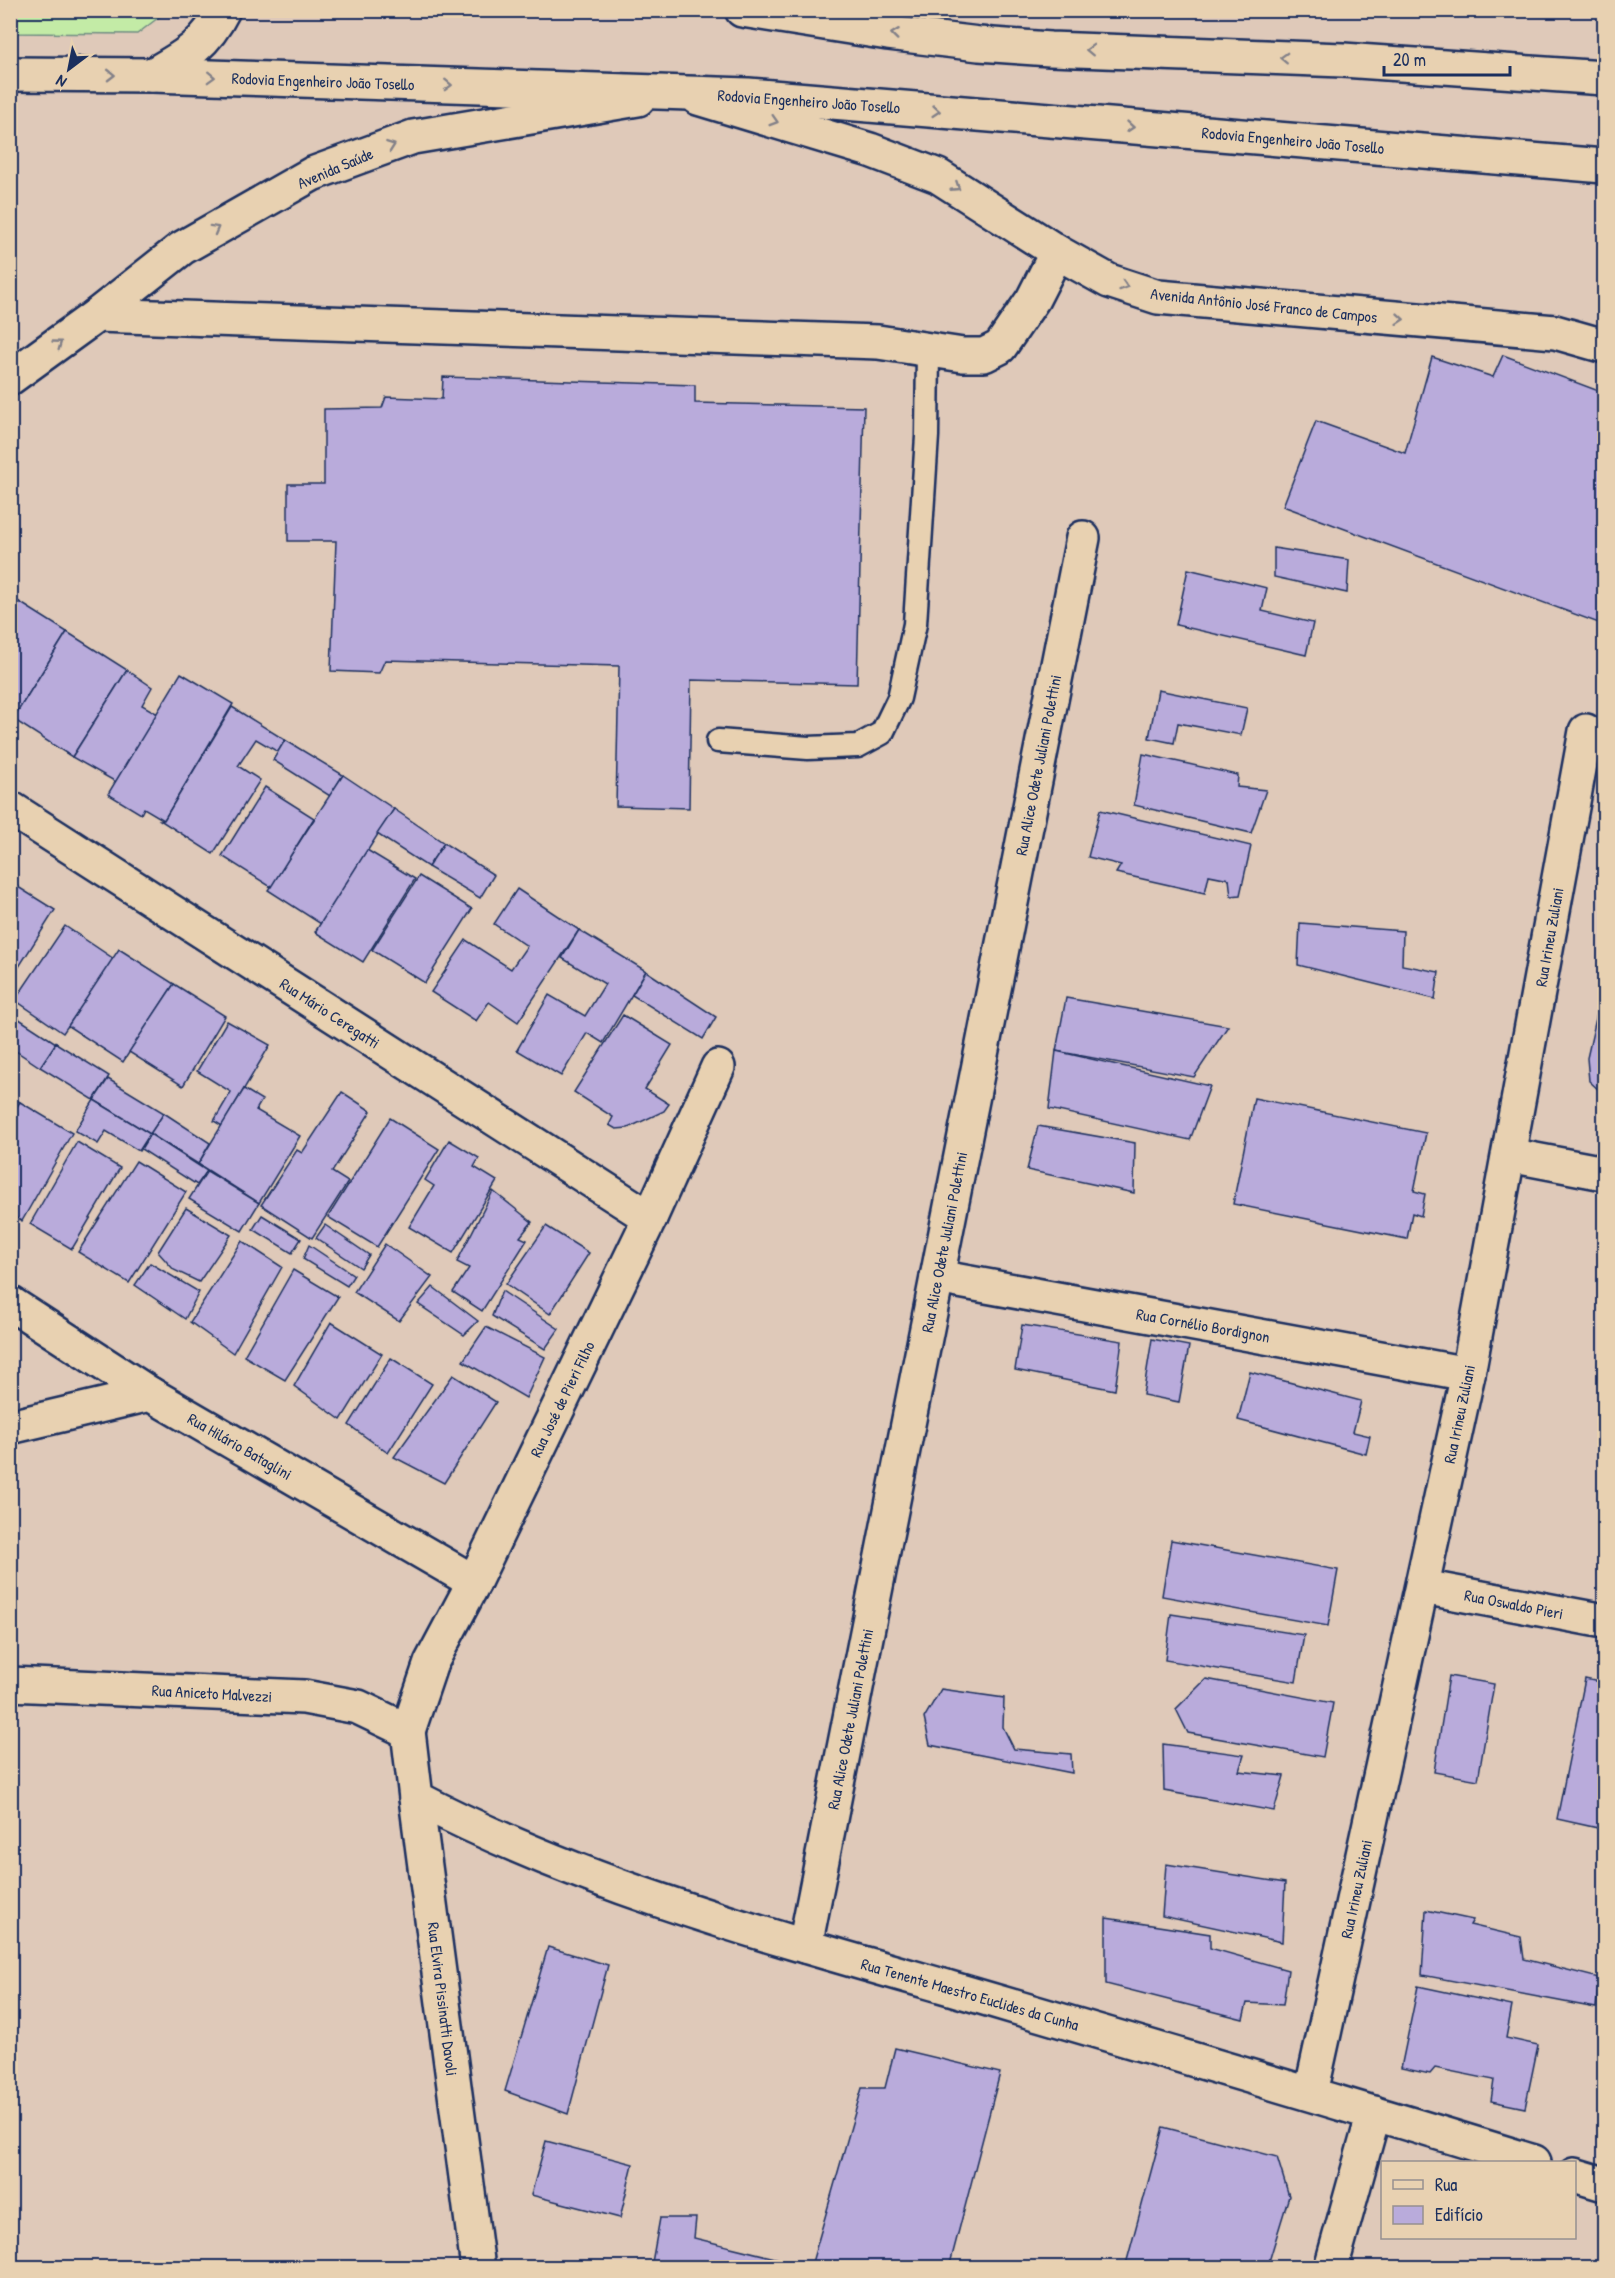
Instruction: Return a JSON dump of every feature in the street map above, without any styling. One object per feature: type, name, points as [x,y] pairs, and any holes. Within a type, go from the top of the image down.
[{"type":"street","points":[[152,75],[190,53],[213,30],[223,10]]},
{"type":"street","points":[[742,10],[888,33],[979,44],[1050,49],[1343,60],[1605,78]]},
{"type":"street","name":"Rodovia Engenheiro João Tosello","points":[[10,74],[152,75],[759,96],[1605,166]]},
{"type":"street","name":"Avenida Antônio José Franco de Campos","points":[[677,92],[870,150],[938,176],[1057,252],[1109,281],[1158,297],[1555,332],[1605,346]]},
{"type":"street","name":"Avenida Saúde","points":[[10,378],[97,315],[182,248],[312,174],[413,137],[677,92]]},
{"type":"street","points":[[97,315],[878,342],[963,355],[984,355],[1000,347],[1033,299],[1057,252]]},
{"type":"street","name":"Rua Alice Odete Juliani Polettini","points":[[805,1946],[1083,538]]},
{"type":"street","name":"Rua Irineu Zuliani","points":[[1311,2093],[1468,1374],[1586,731]]},
{"type":"street","name":"Rua Mário Ceregatti","points":[[10,808],[650,1218]]},
{"type":"street","name":"Rua José de Pieri Filho","points":[[408,1731],[431,1663],[474,1582],[650,1218],[718,1067]]},
{"type":"street","points":[[1509,1155],[1605,1173]]},
{"type":"street","name":"Rua Cornélio Bordignon","points":[[937,1277],[1468,1374]]},
{"type":"street","name":"Rua Hilário Bataglini","points":[[10,1303],[150,1394],[474,1582]]},
{"type":"street","points":[[10,1427],[150,1394]]},
{"type":"street","name":"Rua Oswaldo Pieri","points":[[1423,1587],[1605,1621]]},
{"type":"street","name":"Rua Aniceto Malvezzi","points":[[10,1684],[304,1697],[358,1707],[408,1731]]},
{"type":"street","name":"Rua Elvira Pissinatti Davoli","points":[[408,1731],[478,2268]]},
{"type":"street","name":"Rua Tenente Maestro Euclides da Cunha","points":[[416,1798],[555,1863],[628,1891],[805,1946],[1311,2093],[1528,2161]]},
{"type":"street","points":[[1332,2268],[1374,2113]]},
{"type":"street","points":[[1576,2175],[1605,2184]]},
{"type":"lane","points":[[718,741],[808,748],[858,746],[882,733],[899,698],[915,624],[927,436],[928,350]]},
{"type":"green space","points":[[11,10],[167,11],[137,34],[11,33]]},
{"type":"building","points":[[1503,355],[1604,393],[1604,625],[1283,506],[1316,421],[1405,453],[1432,357],[1493,377]]},
{"type":"building","points":[[443,377],[695,385],[695,403],[864,407],[857,684],[691,680],[689,808],[616,806],[619,666],[385,660],[379,673],[331,671],[336,541],[288,541],[288,484],[324,484],[324,409],[382,408],[386,397],[442,399]]},
{"type":"building","points":[[1274,548],[1349,560],[1347,593],[1274,577]]},
{"type":"building","points":[[1188,569],[1267,588],[1262,611],[1313,623],[1306,655],[1176,625]]},
{"type":"building","points":[[13,598],[67,632],[13,719],[10,717],[10,601]]},
{"type":"building","points":[[67,632],[127,670],[72,757],[13,719]]},
{"type":"building","points":[[127,670],[152,687],[142,705],[158,714],[116,782],[72,757]]},
{"type":"building","points":[[181,673],[233,704],[164,820],[144,808],[141,814],[108,794]]},
{"type":"building","points":[[1158,690],[1247,708],[1241,735],[1178,723],[1174,743],[1149,738]]},
{"type":"building","points":[[232,707],[285,740],[278,752],[256,739],[238,766],[260,780],[213,854],[160,820],[164,820]]},
{"type":"building","points":[[285,740],[343,775],[330,796],[273,760]]},
{"type":"building","points":[[1143,754],[1238,775],[1237,787],[1266,790],[1251,833],[1134,805]]},
{"type":"building","points":[[343,775],[394,809],[321,924],[268,890]]},
{"type":"building","points":[[265,787],[314,818],[271,887],[222,856]]},
{"type":"building","points":[[394,809],[444,843],[428,867],[377,834]]},
{"type":"building","points":[[1100,810],[1251,846],[1240,895],[1231,896],[1229,879],[1209,875],[1205,893],[1116,873],[1121,865],[1088,857]]},
{"type":"building","points":[[444,843],[494,875],[480,898],[428,867]]},
{"type":"building","points":[[367,850],[415,879],[363,962],[315,932]]},
{"type":"building","points":[[419,876],[472,909],[425,983],[372,950]]},
{"type":"building","points":[[10,882],[55,910],[10,981]]},
{"type":"building","points":[[517,889],[579,930],[518,1022],[489,1002],[476,1021],[431,992],[466,940],[511,969],[527,946],[494,924]]},
{"type":"building","points":[[1300,923],[1403,931],[1402,965],[1439,972],[1435,999],[1298,965]]},
{"type":"building","points":[[65,926],[114,959],[63,1033],[15,1000]]},
{"type":"building","points":[[579,930],[646,971],[603,1043],[587,1033],[561,1076],[517,1050],[549,995],[585,1016],[605,984],[562,958]]},
{"type":"building","points":[[119,949],[174,984],[123,1062],[68,1026]]},
{"type":"building","points":[[646,971],[716,1017],[703,1039],[632,995]]},
{"type":"building","points":[[1604,983],[1604,1091],[1599,1090],[1589,1081],[1587,1058]]},
{"type":"building","points":[[174,984],[225,1016],[183,1086],[129,1052]]},
{"type":"building","points":[[1066,998],[1228,1026],[1194,1077],[1056,1051]]},
{"type":"building","points":[[10,1013],[56,1043],[40,1067],[10,1047]]},
{"type":"building","points":[[623,1015],[672,1045],[645,1089],[669,1104],[664,1111],[628,1128],[616,1129],[609,1125],[613,1117],[574,1092]]},
{"type":"building","points":[[227,1021],[270,1045],[222,1126],[214,1121],[231,1092],[197,1071]]},
{"type":"building","points":[[56,1043],[109,1076],[94,1100],[40,1067]]},
{"type":"building","points":[[1056,1051],[1210,1086],[1190,1140],[1049,1109]]},
{"type":"building","points":[[108,1079],[164,1113],[150,1134],[94,1100]]},
{"type":"building","points":[[244,1089],[262,1100],[256,1110],[300,1136],[259,1203],[198,1164]]},
{"type":"building","points":[[342,1092],[371,1111],[332,1172],[348,1182],[312,1238],[261,1205],[297,1150],[302,1153]]},
{"type":"building","points":[[10,1096],[20,1102],[10,1117]]},
{"type":"building","points":[[1254,1098],[1426,1133],[1414,1191],[1425,1194],[1421,1216],[1412,1213],[1407,1239],[1233,1204]]},
{"type":"building","points":[[94,1100],[150,1134],[139,1151],[106,1131],[98,1144],[75,1131]]},
{"type":"building","points":[[20,1102],[72,1133],[22,1221],[10,1214],[10,1117]]},
{"type":"building","points":[[164,1113],[210,1143],[198,1164],[150,1134]]},
{"type":"building","points":[[390,1118],[439,1149],[377,1247],[328,1217]]},
{"type":"building","points":[[1038,1126],[1135,1143],[1134,1193],[1027,1170]]},
{"type":"building","points":[[150,1134],[207,1171],[197,1185],[141,1149]]},
{"type":"building","points":[[449,1140],[479,1158],[474,1167],[497,1181],[453,1253],[409,1227],[434,1186],[425,1180]]},
{"type":"building","points":[[77,1142],[120,1168],[72,1249],[30,1224]]},
{"type":"building","points":[[136,1161],[186,1192],[129,1283],[78,1252]]},
{"type":"building","points":[[207,1171],[259,1203],[242,1231],[189,1199]]},
{"type":"building","points":[[493,1191],[532,1222],[520,1237],[527,1240],[482,1311],[453,1292],[469,1268],[457,1262]]},
{"type":"building","points":[[186,1208],[231,1235],[199,1282],[174,1270],[158,1252]]},
{"type":"building","points":[[262,1215],[301,1239],[292,1253],[253,1229]]},
{"type":"building","points":[[325,1225],[369,1255],[361,1268],[316,1238]]},
{"type":"building","points":[[546,1226],[589,1253],[550,1314],[506,1284]]},
{"type":"building","points":[[242,1241],[282,1267],[233,1353],[190,1322]]},
{"type":"building","points":[[385,1244],[432,1277],[399,1321],[354,1292]]},
{"type":"building","points":[[309,1245],[354,1275],[347,1286],[303,1259]]},
{"type":"building","points":[[150,1263],[199,1292],[185,1319],[135,1285]]},
{"type":"building","points":[[293,1270],[338,1297],[285,1380],[244,1356]]},
{"type":"building","points":[[433,1287],[478,1321],[464,1335],[418,1304]]},
{"type":"building","points":[[502,1291],[559,1329],[545,1349],[492,1316]]},
{"type":"building","points":[[331,1322],[382,1354],[341,1420],[294,1386]]},
{"type":"building","points":[[1022,1325],[1122,1341],[1115,1390],[1015,1370]]},
{"type":"building","points":[[486,1327],[545,1357],[526,1398],[463,1361]]},
{"type":"building","points":[[1152,1339],[1189,1346],[1179,1402],[1143,1395]]},
{"type":"building","points":[[391,1358],[432,1384],[388,1453],[349,1425]]},
{"type":"building","points":[[1250,1372],[1361,1401],[1353,1432],[1370,1436],[1366,1454],[1238,1420]]},
{"type":"building","points":[[453,1375],[496,1402],[444,1483],[394,1457]]},
{"type":"building","points":[[1171,1540],[1338,1570],[1328,1626],[1162,1596]]},
{"type":"building","points":[[1171,1614],[1304,1635],[1296,1682],[1165,1660]]},
{"type":"building","points":[[1449,1676],[1494,1684],[1478,1780],[1434,1772]]},
{"type":"building","points":[[1206,1679],[1333,1703],[1323,1757],[1188,1733],[1176,1709]]},
{"type":"building","points":[[1585,1679],[1604,1683],[1604,1816],[1598,1828],[1557,1819]]},
{"type":"building","points":[[941,1689],[1004,1698],[1003,1727],[1014,1749],[1071,1754],[1072,1773],[930,1745],[924,1718]]},
{"type":"building","points":[[1163,1744],[1244,1755],[1239,1771],[1284,1776],[1274,1811],[1164,1791]]},
{"type":"building","points":[[1166,1864],[1285,1883],[1282,1942],[1162,1916]]},
{"type":"building","points":[[1426,1910],[1473,1920],[1470,1925],[1521,1937],[1524,1959],[1599,1978],[1596,2008],[1422,1975]]},
{"type":"building","points":[[1106,1918],[1210,1934],[1210,1948],[1288,1970],[1283,2005],[1247,2003],[1243,2019],[1106,1984]]},
{"type":"building","points":[[548,1947],[608,1965],[568,2114],[505,2091]]},
{"type":"building","points":[[1418,1986],[1512,2006],[1506,2038],[1538,2045],[1525,2108],[1491,2101],[1494,2080],[1435,2068],[1430,2074],[1401,2068]]},
{"type":"building","points":[[895,2048],[1000,2073],[949,2268],[811,2266],[862,2088],[885,2088]]},
{"type":"building","points":[[1163,2127],[1277,2157],[1289,2196],[1267,2268],[1125,2268]]},
{"type":"building","points":[[546,2141],[633,2164],[620,2218],[531,2195]]},
{"type":"building","points":[[660,2218],[696,2218],[694,2238],[796,2263],[797,2268],[651,2268]]}]
